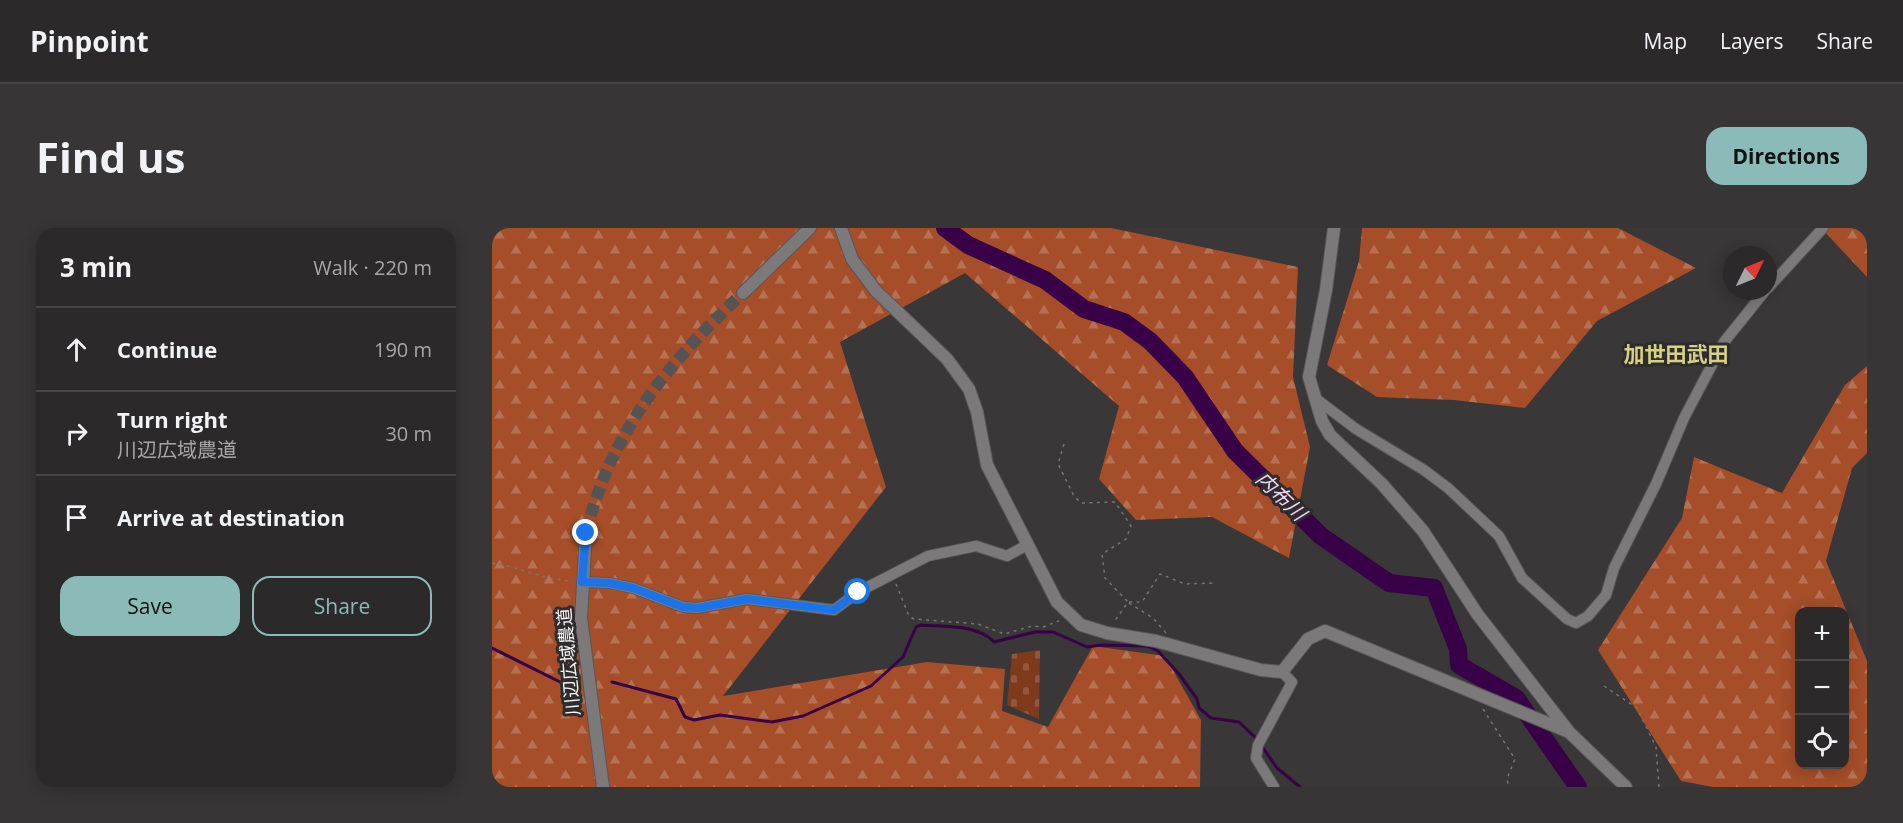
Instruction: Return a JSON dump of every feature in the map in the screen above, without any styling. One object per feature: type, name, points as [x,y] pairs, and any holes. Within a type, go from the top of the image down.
[{"type":"street","points":[[743,293],[810,228]]},
{"type":"street","points":[[841,228],[852,259],[876,291],[947,358],[969,389],[977,412],[987,465],[1057,602],[1081,625],[1261,670],[1282,672],[1292,682],[1258,745],[1256,758],[1274,787]]},
{"type":"street","points":[[1334,228],[1326,290],[1309,377],[1330,435],[1382,484],[1423,531],[1478,615],[1569,732],[1626,787]]},
{"type":"street","points":[[1777,278],[1822,228]]},
{"type":"street","points":[[1315,398],[1356,429],[1424,470],[1448,488],[1499,536],[1522,578],[1568,619],[1576,623],[1588,616],[1606,595],[1614,567],[1656,484],[1684,418],[1724,342],[1758,300]]},
{"type":"street","name":"川辺広域農道","points":[[586,533],[582,582],[582,627],[603,787]]},
{"type":"street","points":[[582,582],[609,583],[633,588],[683,607],[698,608],[747,599],[834,610],[858,592],[928,556],[976,546],[1007,555],[1027,545]]},
{"type":"street","points":[[1282,672],[1308,639],[1325,632],[1569,732]]},
{"type":"path","points":[[1064,444],[1058,464],[1074,496],[1081,503],[1115,502],[1131,526],[1126,539],[1102,554],[1105,578],[1128,602],[1153,618],[1166,630],[1168,645]]},
{"type":"path","points":[[492,563],[515,567],[561,581],[582,582]]},
{"type":"path","points":[[892,574],[909,616],[914,619],[978,624],[1005,634],[1032,626],[1043,627],[1071,616]]},
{"type":"path","points":[[1128,602],[1142,602],[1160,574],[1185,584],[1214,583]]},
{"type":"path","points":[[1107,633],[1128,602]]},
{"type":"path","points":[[1604,686],[1637,708],[1656,747],[1659,787]]},
{"type":"path","points":[[1471,693],[1515,759],[1507,778],[1509,787]]},
{"type":"green space","points":[[492,228],[1111,228],[1298,267],[1293,377],[1310,447],[1289,558],[1212,517],[1136,520],[1099,479],[1119,406],[965,273],[840,342],[886,487],[723,696],[927,662],[1005,669],[1002,711],[1048,727],[1093,646],[1165,656],[1201,720],[1200,787],[492,787]]},
{"type":"green space","points":[[1362,228],[1618,228],[1696,268],[1597,321],[1525,408],[1454,400],[1377,397],[1327,365],[1359,261]]},
{"type":"green space","points":[[1821,228],[1867,228],[1867,277]]},
{"type":"green space","points":[[1867,366],[1867,453],[1852,468],[1826,561],[1845,607],[1795,607],[1795,769],[1849,769],[1849,617],[1867,661],[1867,787],[1713,787],[1681,781],[1598,650],[1682,518],[1694,457],[1782,493],[1845,385]]},
{"type":"green space","points":[[1040,650],[1039,719],[1007,705],[1012,654]]},
{"type":"waterway","name":"内布川","points":[[945,228],[968,245],[1045,280],[1084,309],[1124,322],[1150,341],[1185,377],[1235,451],[1321,536],[1389,583],[1434,588],[1458,649],[1459,665],[1516,698],[1578,787]]},
{"type":"waterway","points":[[612,682],[676,699],[685,717],[694,720],[720,715],[772,722],[803,716],[871,686],[903,657],[916,627],[921,625],[969,629],[987,636],[994,642],[1035,632],[1053,632],[1087,647],[1147,646],[1158,651],[1197,699],[1199,708],[1211,718],[1239,722],[1258,740]]},
{"type":"waterway","points":[[492,648],[570,687]]},
{"type":"waterway","points":[[1261,745],[1277,768],[1300,787]]},
{"type":"tunnel","points":[[586,533],[597,496],[611,462],[646,401],[690,346],[743,293]]},
{"type":"district","name":"加世田武田","points":[[1676,355]]},
{"type":"route","points":[[586,533],[582,582],[609,583],[633,588],[683,607],[698,608],[747,599],[834,610],[858,592]]}]
